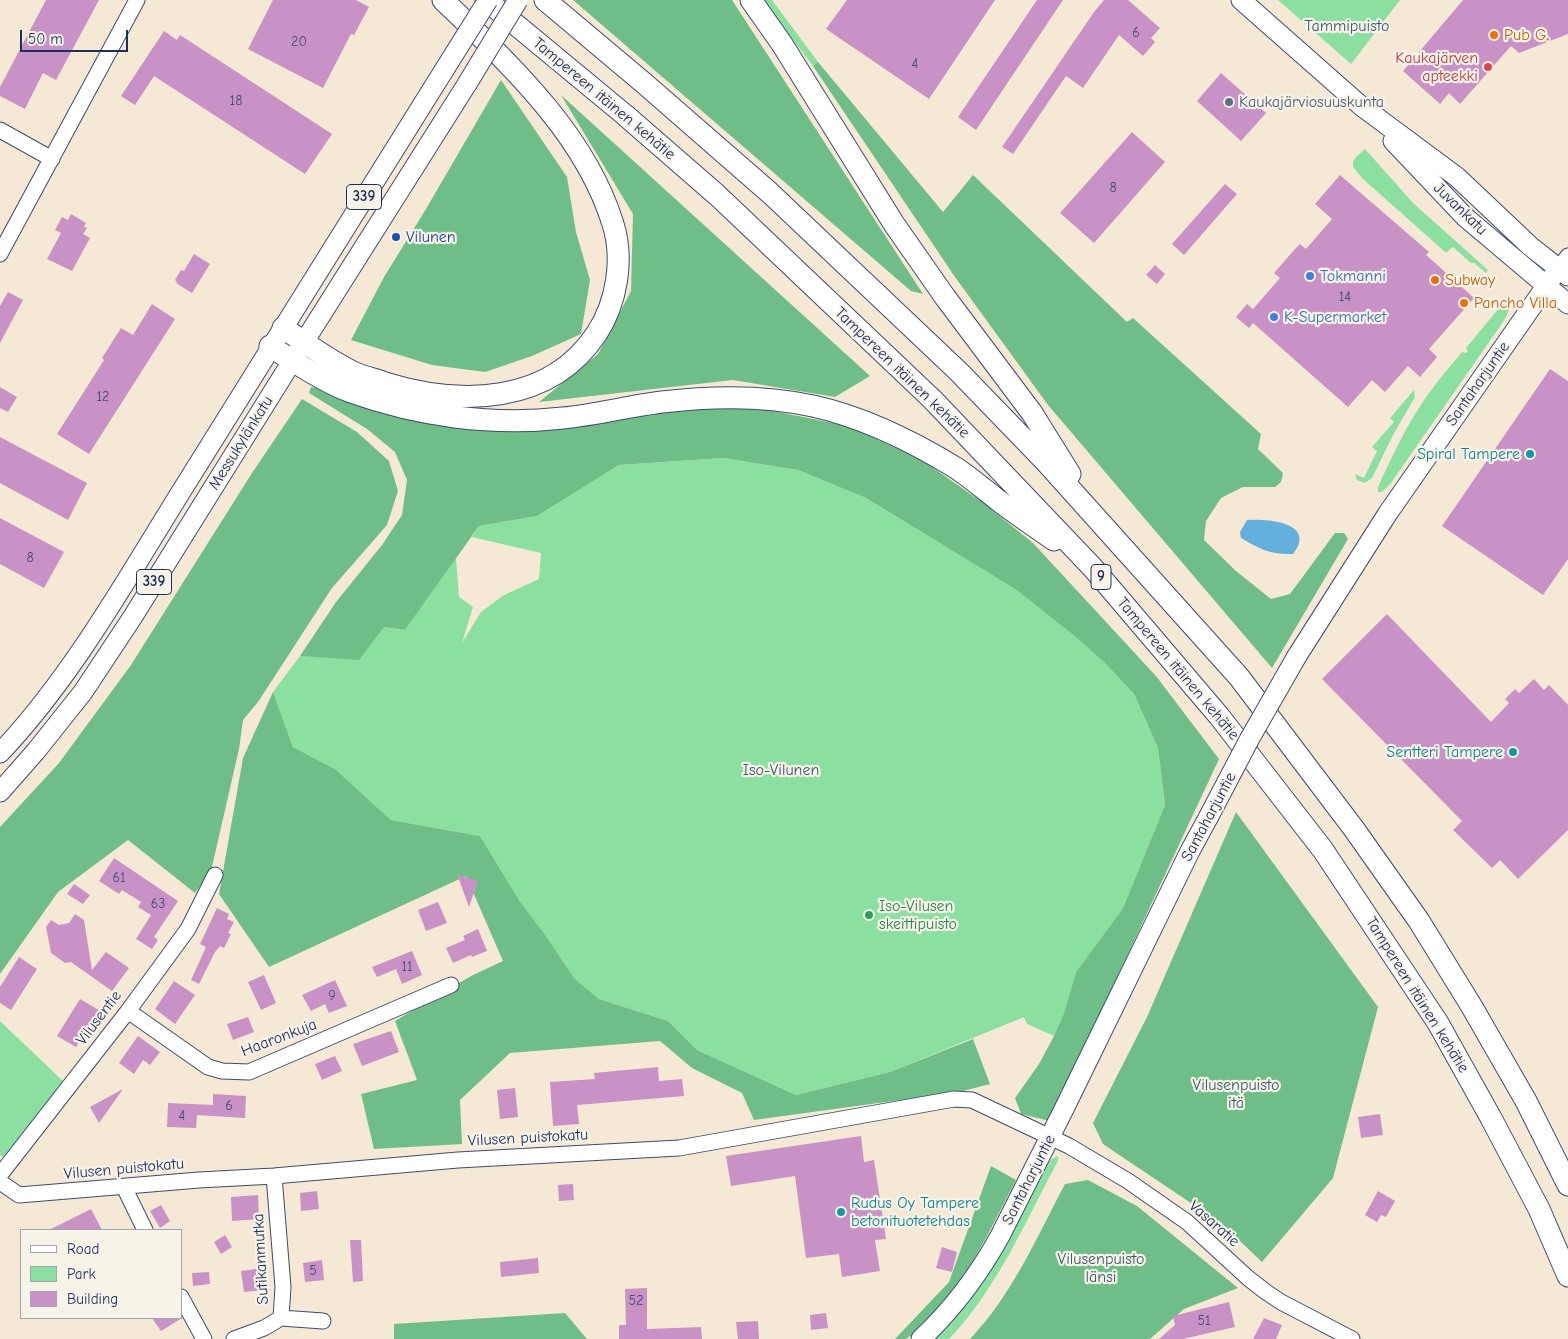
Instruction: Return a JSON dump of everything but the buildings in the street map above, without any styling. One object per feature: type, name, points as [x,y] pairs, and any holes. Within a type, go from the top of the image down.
[{"type":"highway","points":[[282,328],[354,373],[411,391],[439,395],[496,395],[521,390],[560,372],[578,357],[593,339],[606,315],[616,286],[617,246],[614,226],[597,184],[585,161],[562,128],[499,55],[443,0]]},
{"type":"highway","name":"Tampereen itäinen kehätie","points":[[487,0],[625,115],[724,202],[933,400],[1093,568],[1219,716],[1323,850],[1438,1023],[1539,1209],[1568,1276]]},
{"type":"highway","name":"9","points":[[545,0],[770,193],[959,372],[1046,462],[1239,678],[1354,829],[1419,922],[1472,1007],[1521,1093],[1568,1184]]},
{"type":"highway","points":[[751,0],[782,44],[894,224],[945,297],[1032,413],[1098,519]]},
{"type":"highway","points":[[270,346],[314,374],[350,391],[424,412],[458,417],[495,420],[548,420],[662,402],[701,398],[778,400],[813,406],[850,416],[881,429],[957,469],[1093,568]]},
{"type":"main road","name":"Messukylänkatu","points":[[0,753],[19,733],[61,679],[91,633],[487,0]]},
{"type":"main road","name":"Messukylänkatu","points":[[0,792],[36,751],[83,692],[132,618],[518,0]]},
{"type":"main road","name":"Juvankatu","points":[[1241,0],[1360,105],[1457,177],[1530,246],[1565,267]]},
{"type":"main road","name":"Juvankatu","points":[[1360,105],[1465,217],[1568,304]]},
{"type":"main road","name":"Santaharjuntie","points":[[921,1339],[955,1304],[989,1256],[1051,1136],[1182,868],[1250,738],[1297,656],[1388,513],[1546,287],[1565,267]]},
{"type":"street","points":[[0,254],[137,0]]},
{"type":"street","points":[[0,130],[52,159]]},
{"type":"street","name":"Vilusentie","points":[[0,1175],[128,1010],[188,929],[215,875]]},
{"type":"street","name":"Haaronkuja","points":[[128,1010],[208,1066],[222,1070],[249,1072],[451,985]]},
{"type":"street","name":"Vilusen puistokatu","points":[[0,1182],[19,1195],[199,1180],[274,1176],[449,1160],[679,1148],[954,1099],[972,1100],[1051,1136]]},
{"type":"street","name":"Vasaratie","points":[[1051,1136],[1172,1210],[1266,1292],[1286,1305],[1352,1339]]},
{"type":"street","name":"Sutikanmutka","points":[[234,1339],[264,1328],[281,1318],[283,1287],[274,1176]]},
{"type":"street","points":[[124,1187],[145,1229]]},
{"type":"street","points":[[182,1299],[204,1339]]},
{"type":"street","points":[[281,1318],[323,1321]]},
{"type":"green space","points":[[573,0],[732,0],[923,294],[911,291]]},
{"type":"green space","points":[[762,0],[772,0],[818,62],[813,66]]},
{"type":"green space","name":"Tammipuisto","points":[[1278,0],[1400,0],[1351,64]]},
{"type":"green space","points":[[818,62],[943,212],[973,175],[1127,322],[1133,318],[1261,434],[1258,449],[1283,473],[1281,482],[1275,487],[1243,487],[1221,498],[1206,521],[1204,540],[1236,571],[1271,599],[1290,594],[1335,533],[1344,533],[1348,539],[1272,668],[1048,405],[955,277],[813,66]]},
{"type":"green space","points":[[501,80],[567,177],[576,232],[590,280],[581,334],[532,356],[485,372],[432,365],[351,340],[384,277]]},
{"type":"green space","points":[[561,95],[870,376],[835,397],[733,380],[539,402],[598,354],[631,291],[633,214]]},
{"type":"green space","points":[[1365,149],[1413,203],[1488,270],[1486,273],[1453,247],[1445,252],[1362,178],[1353,167],[1353,162]]},
{"type":"green space","points":[[1505,303],[1512,305],[1503,322],[1391,483],[1382,492],[1378,492],[1378,487],[1396,448],[1422,403],[1462,352],[1466,353],[1468,351],[1466,348]]},
{"type":"green space","points":[[311,387],[389,415],[476,430],[583,424],[675,411],[748,406],[848,426],[922,460],[982,502],[1033,543],[1156,676],[1219,759],[1050,1121],[1021,1114],[1015,1098],[1039,1064],[1054,1036],[1064,1013],[1076,972],[1123,908],[1165,805],[1158,748],[1134,694],[1104,662],[1015,589],[866,498],[798,470],[723,458],[619,465],[537,516],[479,526],[405,630],[384,627],[359,660],[300,656],[336,602],[382,545],[402,515],[407,480],[395,452],[367,429],[309,393]]},
{"type":"green space","points":[[1414,390],[1415,397],[1393,435],[1372,478],[1365,483],[1357,480],[1355,474],[1364,478],[1377,451],[1372,447],[1394,422],[1390,418]]},
{"type":"green space","points":[[302,399],[357,432],[389,461],[398,491],[387,525],[332,588],[258,702],[243,720],[239,749],[211,871],[195,893],[128,840],[58,892],[0,974],[0,827],[59,763],[131,665],[252,473]]},
{"type":"green space","name":"Iso-Vilunen","points":[[723,458],[798,470],[866,498],[1015,589],[1104,662],[1134,694],[1158,748],[1165,805],[1123,908],[1076,972],[1064,1013],[1054,1036],[1027,1024],[1024,1017],[890,1072],[796,1095],[697,1050],[668,1021],[599,999],[574,978],[519,900],[480,836],[391,820],[335,769],[293,747],[273,692],[300,656],[323,657],[384,627],[405,630],[456,558],[459,597],[473,607],[462,643],[481,612],[504,595],[539,579],[541,553],[472,537],[479,526],[537,516],[619,465]]},
{"type":"green space","points":[[273,692],[293,747],[335,769],[391,820],[480,836],[519,900],[574,978],[599,999],[668,1021],[697,1050],[796,1095],[890,1072],[973,1039],[990,1084],[959,1092],[754,1120],[742,1093],[692,1068],[660,1041],[510,1053],[460,1100],[462,1144],[374,1149],[361,1094],[417,1080],[395,1021],[471,976],[503,961],[466,876],[269,967],[219,894],[243,758]]},
{"type":"green space","name":"Vilusenpuisto itä","points":[[1236,812],[1378,1007],[1333,1178],[1262,1262],[1222,1224],[1103,1144],[1093,1123],[1147,1017]]},
{"type":"green space","points":[[0,1021],[65,1083],[4,1158],[0,1155]]},
{"type":"green space","points":[[1058,1156],[1058,1161],[1022,1231],[982,1299],[949,1339],[934,1339],[998,1258],[1047,1165]]},
{"type":"green space","points":[[991,1166],[1016,1180],[986,1238],[972,1263],[954,1288],[920,1329],[906,1339],[895,1339],[949,1282]]},
{"type":"green space","name":"Vilusenpuisto länsi","points":[[1088,1180],[1137,1206],[1238,1288],[1184,1309],[1150,1339],[970,1339],[999,1304],[1011,1285],[1065,1184]]},
{"type":"green space","points":[[565,1313],[587,1339],[394,1339],[394,1324]]},
{"type":"water","points":[[1247,520],[1280,522],[1289,525],[1299,535],[1299,543],[1293,554],[1266,550],[1241,538],[1240,532]]},
{"type":"place","name":"Pub G.","points":[[1494,35]]},
{"type":"place","name":"Kaukajärven apteekki","points":[[1488,67]]},
{"type":"place","name":"Kaukajärviosuuskunta","points":[[1229,102]]},
{"type":"place","name":"Vilunen","points":[[396,237]]},
{"type":"place","name":"Tokmanni","points":[[1310,276]]},
{"type":"place","name":"Subway","points":[[1435,280]]},
{"type":"place","name":"Pancho Villa","points":[[1464,303]]},
{"type":"place","name":"K-Supermarket","points":[[1274,317]]},
{"type":"place","name":"Spiral Tampere","points":[[1530,454]]},
{"type":"place","name":"Sentteri Tampere","points":[[1513,752]]},
{"type":"place","name":"Iso-Vilusen skeittipuisto","points":[[869,915]]},
{"type":"place","name":"Rudus Oy Tampere betonituotetehdas","points":[[841,1212]]}]
